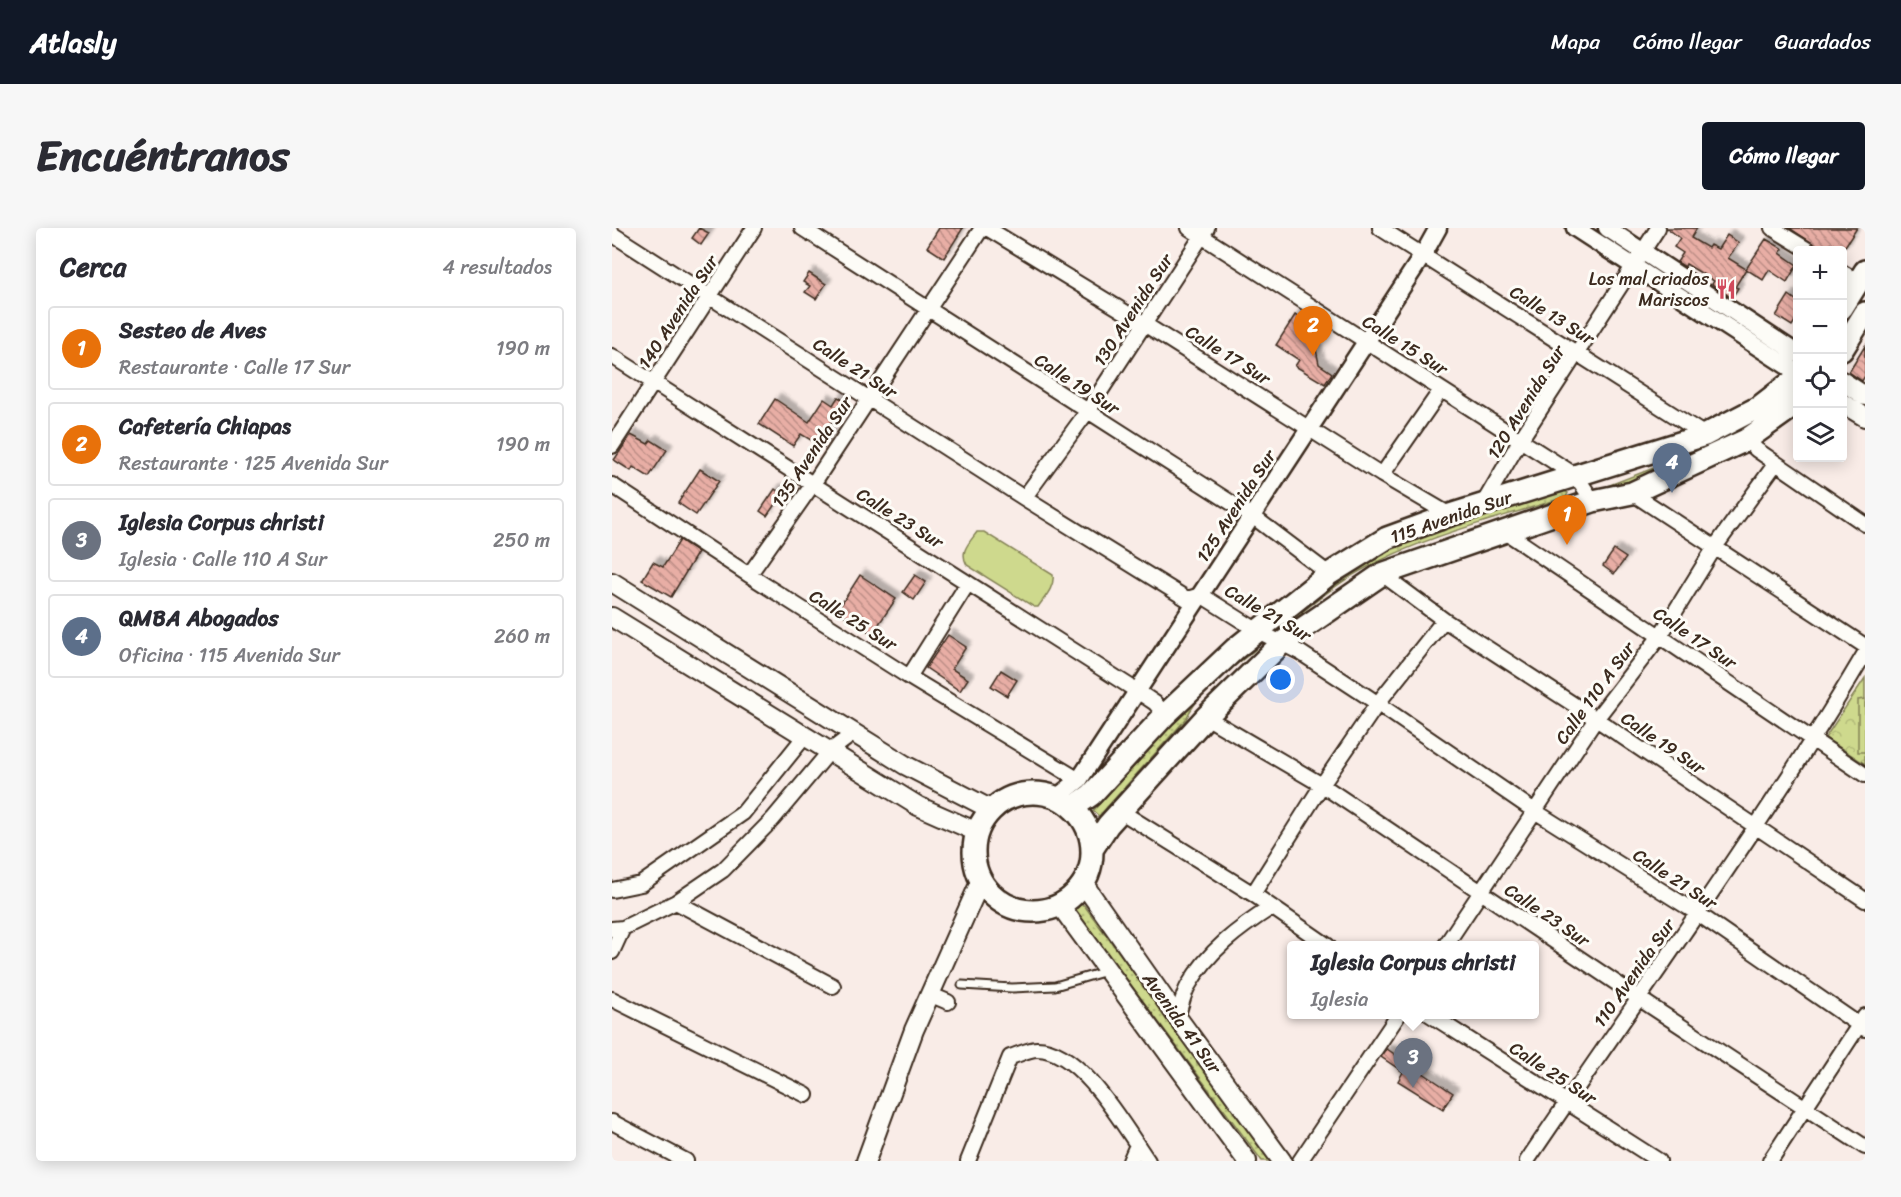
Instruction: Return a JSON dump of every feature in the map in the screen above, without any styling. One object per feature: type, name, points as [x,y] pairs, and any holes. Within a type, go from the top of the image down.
[{"type":"main road","points":[[1845,300],[1855,275]]},
{"type":"main road","points":[[1847,342],[1865,313]]},
{"type":"main road","name":"115 Avenida Sur","points":[[1064,803],[1091,795],[1165,715],[1235,649],[1329,574],[1387,538],[1450,515],[1705,435],[1759,407],[1793,378]]},
{"type":"main road","points":[[1847,384],[1865,396]]},
{"type":"main road","name":"115 Avenida Sur","points":[[1093,848],[1120,811],[1206,717],[1283,642],[1382,574],[1593,501],[1632,493],[1746,440],[1793,406]]},
{"type":"main road","points":[[1847,406],[1865,417]]},
{"type":"main road","points":[[612,582],[905,765],[992,810]]},
{"type":"main road","points":[[612,616],[918,806],[977,832]]},
{"type":"main road","points":[[1034,793],[1064,803],[1080,816],[1089,832],[1093,848],[1091,865],[1083,883],[1068,899],[1059,904],[1032,911],[1011,907],[993,896],[981,880],[975,863],[974,845],[977,832],[992,810],[1016,796],[1034,793]]},
{"type":"main road","points":[[866,1161],[929,994],[981,880]]},
{"type":"main road","name":"Avenida 41 Sur","points":[[1083,883],[1282,1161]]},
{"type":"main road","name":"Avenida 41 Sur","points":[[1059,904],[1247,1161]]},
{"type":"street","name":"140 Avenida Sur","points":[[612,446],[754,228]]},
{"type":"street","name":"Calle 19 Sur","points":[[802,228],[1252,516],[1329,574]]},
{"type":"street","name":"135 Avenida Sur","points":[[749,575],[813,484],[927,310],[984,228]]},
{"type":"street","name":"Calle 17 Sur","points":[[984,228],[1145,325],[1382,476],[1450,515]]},
{"type":"street","name":"Calle 15 Sur","points":[[1189,228],[1205,232],[1366,342],[1576,476],[1593,501]]},
{"type":"street","name":"Calle 13 Sur","points":[[1380,228],[1705,435]]},
{"type":"street","name":"125 Avenida Sur","points":[[1064,803],[1310,429],[1423,255],[1438,228]]},
{"type":"street","points":[[1575,228],[1793,372]]},
{"type":"street","points":[[1607,228],[1644,250],[1793,351]]},
{"type":"street","name":"120 Avenida Sur","points":[[1484,504],[1521,439],[1658,228]]},
{"type":"street","points":[[1772,228],[1801,246]]},
{"type":"street","name":"130 Avenida Sur","points":[[1024,498],[1088,412],[1205,232]]},
{"type":"street","name":"Calle 21 Sur","points":[[612,234],[1024,498],[1187,598],[1201,595],[1258,631],[1283,642],[1533,810],[1697,913],[1863,1023]]},
{"type":"street","name":"Calle 23 Sur","points":[[612,356],[1137,691],[1155,704],[1165,715]]},
{"type":"street","points":[[1382,476],[1441,390]]},
{"type":"street","points":[[1746,440],[1865,524]]},
{"type":"street","name":"Calle 110 A Sur","points":[[1448,941],[1533,810],[1596,719],[1660,636],[1715,547],[1776,463]]},
{"type":"street","name":"Calle 25 Sur","points":[[612,484],[909,677],[1079,780]]},
{"type":"street","points":[[1632,493],[1865,646]]},
{"type":"street","name":"Calle 17 Sur","points":[[1504,531],[1865,775]]},
{"type":"street","name":"Calle 19 Sur","points":[[1382,574],[1444,620],[1865,900]]},
{"type":"street","points":[[909,677],[968,583]]},
{"type":"street","points":[[1253,894],[1322,785],[1378,704],[1444,620]]},
{"type":"street","name":"110 Avenida Sur","points":[[1527,1161],[1756,827],[1865,653]]},
{"type":"street","name":"Calle 23 Sur","points":[[1206,717],[1322,785],[1480,893],[1865,1147]]},
{"type":"street","points":[[612,952],[617,928],[676,902],[723,870],[773,819],[830,751],[854,733]]},
{"type":"street","points":[[612,890],[641,884],[743,813],[806,736]]},
{"type":"street","points":[[1120,811],[1253,894],[1322,941]]},
{"type":"street","points":[[676,902],[833,986]]},
{"type":"street","points":[[1177,1017],[1187,988],[1207,958],[1239,927],[1272,907]]},
{"type":"street","points":[[929,994],[948,1002]]},
{"type":"street","points":[[612,999],[806,1095]]},
{"type":"street","points":[[1300,1161],[1396,1019]]},
{"type":"street","name":"Calle 25 Sur","points":[[1437,1019],[1659,1161]]},
{"type":"street","points":[[1770,1161],[1804,1107],[1863,1023]]},
{"type":"street","points":[[968,1161],[1010,1058],[1036,1049],[1063,1057],[1083,1071],[1148,1161]]},
{"type":"street","points":[[612,1122],[686,1161]]},
{"type":"street","points":[[1130,1161],[1137,1145]]},
{"type":"lane","points":[[962,985],[1012,988],[1055,986],[1108,970]]},
{"type":"green space","points":[[1793,389],[1793,394],[1735,432],[1721,445],[1639,482],[1606,489],[1607,486],[1664,464],[1720,437]]},
{"type":"green space","points":[[1563,490],[1568,493],[1566,497],[1461,529],[1384,559],[1340,583],[1286,625],[1286,621],[1357,570],[1372,556],[1438,530]]},
{"type":"green space","points":[[977,532],[984,532],[1053,575],[1051,588],[1038,607],[1034,607],[967,565],[965,552]]},
{"type":"green space","points":[[1256,645],[1256,649],[1207,690],[1186,719],[1099,816],[1093,811],[1183,710],[1217,677]]},
{"type":"green space","points":[[1865,678],[1865,764],[1825,738]]},
{"type":"green space","points":[[1865,699],[1865,752],[1858,752],[1858,700]]},
{"type":"green space","points":[[1077,905],[1084,905],[1272,1161],[1262,1161],[1076,911]]},
{"type":"building","points":[[699,228],[709,233],[701,245],[692,238]]},
{"type":"building","points":[[939,228],[963,228],[944,258],[927,247]]},
{"type":"building","points":[[1667,228],[1697,228],[1691,238],[1708,248],[1710,245],[1718,249],[1727,235],[1739,243],[1728,258],[1746,269],[1735,287],[1738,288],[1732,298],[1712,284],[1714,281],[1686,264],[1685,267],[1677,262],[1683,253],[1674,247],[1680,238]]},
{"type":"building","points":[[1789,228],[1857,228],[1845,246],[1830,244],[1817,246]]},
{"type":"building","points":[[1766,239],[1783,249],[1780,253],[1793,262],[1793,272],[1787,282],[1769,270],[1763,280],[1746,269]]},
{"type":"building","points":[[809,273],[826,284],[816,299],[805,292],[810,286],[803,282]]},
{"type":"building","points":[[1789,295],[1793,298],[1792,326],[1776,316]]},
{"type":"building","points":[[1295,315],[1311,325],[1319,364],[1332,373],[1325,384],[1295,366],[1299,360],[1276,345]]},
{"type":"building","points":[[1865,346],[1865,376],[1862,381],[1849,372]]},
{"type":"building","points":[[838,397],[845,401],[826,430],[832,434],[824,448],[801,434],[793,446],[759,424],[775,399],[809,422],[824,399],[833,405]]},
{"type":"building","points":[[631,435],[648,444],[651,440],[667,450],[649,477],[633,467],[631,471],[614,460]]},
{"type":"building","points":[[700,469],[719,481],[696,515],[678,503]]},
{"type":"building","points":[[775,489],[782,494],[767,516],[760,511]]},
{"type":"building","points":[[680,540],[698,552],[671,597],[642,580],[653,562],[663,567]]},
{"type":"building","points":[[1614,550],[1626,558],[1614,574],[1603,566]]},
{"type":"building","points":[[860,575],[896,599],[872,634],[837,611]]},
{"type":"building","points":[[915,575],[926,582],[914,600],[903,592]]},
{"type":"building","points":[[948,635],[966,647],[952,669],[968,679],[960,691],[926,668]]},
{"type":"building","points":[[1001,670],[1017,680],[1007,696],[991,686]]},
{"type":"building","points":[[1387,1049],[1453,1093],[1443,1109],[1398,1081],[1403,1072],[1381,1057]]},
{"type":"place","name":"Los mal criados Mariscos","points":[[1726,289]]},
{"type":"place","name":"Cafetería Chiapas","points":[[1313,356]]},
{"type":"place","name":"QMBA Abogados","points":[[1672,493]]},
{"type":"place","name":"Sesteo de Aves","points":[[1567,545]]},
{"type":"place","name":"Iglesia Corpus christi","points":[[1413,1088]]}]
